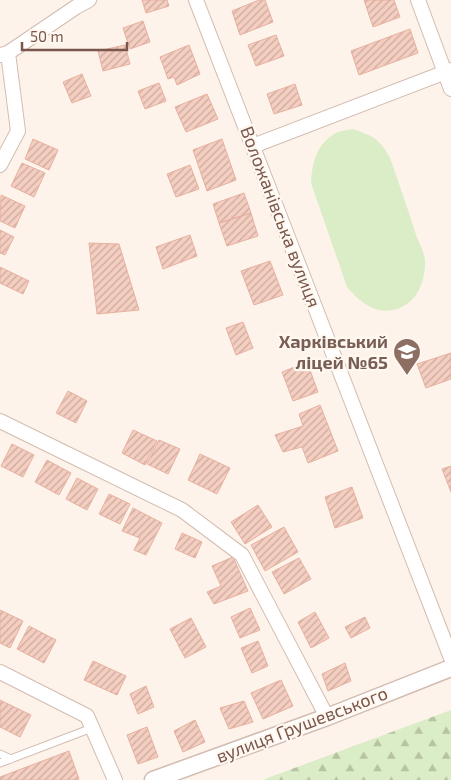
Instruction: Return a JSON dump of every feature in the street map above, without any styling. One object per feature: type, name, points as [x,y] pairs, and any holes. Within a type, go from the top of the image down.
[{"type":"street","points":[[0,165],[18,131],[4,54],[89,0]]},
{"type":"street","name":"Воложанівська вулиця","points":[[196,0],[451,658]]},
{"type":"street","points":[[418,0],[448,71],[451,90]]},
{"type":"street","points":[[253,146],[448,71]]},
{"type":"street","points":[[0,422],[182,510],[242,555],[327,716]]},
{"type":"street","name":"вулиця Грушевського","points":[[153,780],[451,668]]},
{"type":"street","points":[[0,672],[87,716],[115,780]]},
{"type":"lane","points":[[0,763],[92,728]]},
{"type":"lane","points":[[0,754],[11,759]]},
{"type":"green space","points":[[353,129],[379,142],[390,158],[424,257],[423,279],[417,293],[407,304],[393,310],[379,310],[367,305],[347,287],[311,183],[312,169],[319,149],[328,138],[336,133]]},
{"type":"green space","points":[[451,710],[451,780],[262,780]]},
{"type":"building","points":[[142,0],[167,0],[169,6],[146,13]]},
{"type":"building","points":[[259,0],[265,0],[273,22],[240,35],[232,11]]},
{"type":"building","points":[[364,0],[394,0],[400,17],[373,27]]},
{"type":"building","points":[[143,21],[150,42],[130,49],[123,28]]},
{"type":"building","points":[[410,29],[418,53],[359,75],[351,51]]},
{"type":"building","points":[[276,35],[284,56],[256,66],[248,45]]},
{"type":"building","points":[[125,45],[130,64],[103,71],[98,51]]},
{"type":"building","points":[[189,45],[200,74],[177,85],[174,77],[168,79],[160,57]]},
{"type":"building","points":[[82,74],[91,96],[72,103],[63,82]]},
{"type":"building","points":[[159,83],[166,101],[145,109],[138,91]]},
{"type":"building","points":[[295,84],[302,105],[274,114],[267,94]]},
{"type":"building","points":[[207,94],[218,119],[186,132],[175,107]]},
{"type":"building","points":[[33,139],[58,150],[49,170],[25,159]]},
{"type":"building","points":[[222,139],[236,180],[207,191],[193,150]]},
{"type":"building","points":[[22,163],[45,173],[34,197],[11,186]]},
{"type":"building","points":[[190,165],[199,189],[176,197],[167,174]]},
{"type":"building","points":[[244,193],[251,213],[219,223],[213,204]]},
{"type":"building","points":[[1,195],[25,206],[15,228],[0,221]]},
{"type":"building","points":[[251,213],[258,236],[227,246],[219,223]]},
{"type":"building","points":[[0,230],[14,237],[5,255],[0,253]]},
{"type":"building","points":[[190,235],[197,256],[163,269],[156,247]]},
{"type":"building","points":[[89,243],[119,244],[139,310],[97,314]]},
{"type":"building","points":[[270,261],[283,295],[254,305],[241,271]]},
{"type":"building","points":[[0,267],[29,281],[23,294],[0,283]]},
{"type":"building","points":[[243,322],[253,348],[236,355],[226,328]]},
{"type":"building","points":[[451,353],[451,379],[426,388],[417,364]]},
{"type":"building","points":[[307,362],[318,392],[293,401],[282,372]]},
{"type":"building","points":[[68,391],[87,401],[76,423],[56,413]]},
{"type":"building","points":[[320,405],[338,451],[308,463],[302,447],[283,452],[275,435],[303,426],[299,414]]},
{"type":"building","points":[[133,430],[157,441],[145,465],[122,453]]},
{"type":"building","points":[[159,440],[180,449],[168,474],[147,464]]},
{"type":"building","points":[[12,444],[34,455],[23,477],[1,466]]},
{"type":"building","points":[[200,454],[230,468],[217,494],[188,480]]},
{"type":"building","points":[[47,460],[71,473],[59,495],[35,482]]},
{"type":"building","points":[[451,466],[451,492],[442,469]]},
{"type":"building","points":[[77,478],[98,489],[87,510],[66,499]]},
{"type":"building","points":[[352,487],[363,518],[335,528],[325,497]]},
{"type":"building","points":[[109,494],[130,504],[120,524],[99,514]]},
{"type":"building","points":[[258,505],[272,527],[245,544],[231,522]]},
{"type":"building","points":[[133,508],[162,523],[146,555],[134,550],[140,538],[122,531]]},
{"type":"building","points":[[284,527],[298,552],[265,571],[251,545]]},
{"type":"building","points":[[182,533],[202,542],[195,558],[175,549]]},
{"type":"building","points":[[233,557],[248,591],[214,604],[207,592],[221,586],[212,566]]},
{"type":"building","points":[[299,558],[311,579],[284,594],[272,572]]},
{"type":"building","points":[[250,608],[260,630],[240,638],[231,617]]},
{"type":"building","points":[[0,610],[23,621],[10,648],[0,643]]},
{"type":"building","points":[[315,612],[329,638],[311,648],[298,622]]},
{"type":"building","points":[[365,617],[370,628],[351,638],[345,627]]},
{"type":"building","points":[[191,618],[206,647],[185,658],[170,629]]},
{"type":"building","points":[[29,626],[56,640],[44,663],[17,649]]},
{"type":"building","points":[[258,641],[268,666],[252,673],[241,648]]},
{"type":"building","points":[[93,661],[126,676],[117,695],[84,680]]},
{"type":"building","points":[[345,663],[351,681],[328,691],[322,674]]},
{"type":"building","points":[[281,680],[293,706],[263,719],[251,693]]},
{"type":"building","points":[[146,686],[154,707],[138,714],[130,694]]},
{"type":"building","points":[[0,700],[31,715],[20,737],[0,727]]},
{"type":"building","points":[[244,701],[253,722],[229,729],[220,708]]},
{"type":"building","points":[[195,720],[205,742],[183,752],[174,731]]},
{"type":"building","points":[[147,727],[158,757],[138,764],[127,735]]},
{"type":"building","points":[[69,751],[79,779],[0,780],[0,777]]},
{"type":"place","name":"Харківський ліцей №65","points":[[407,376]]}]
